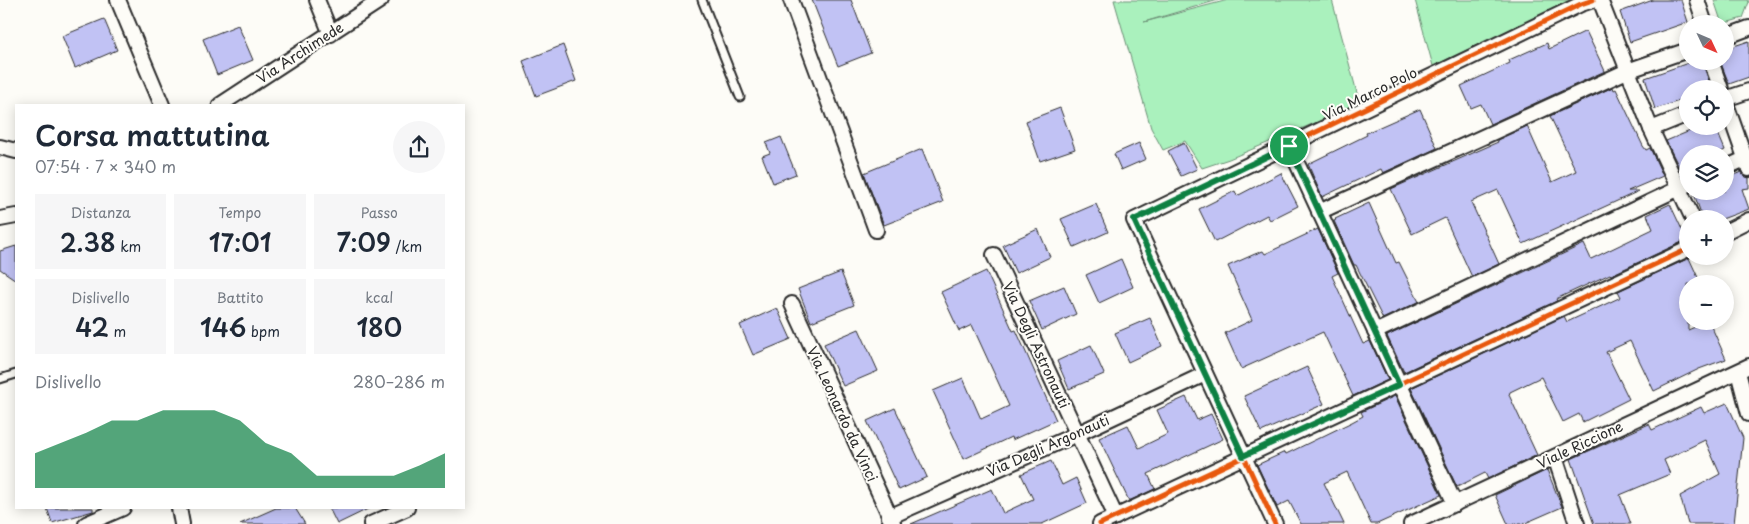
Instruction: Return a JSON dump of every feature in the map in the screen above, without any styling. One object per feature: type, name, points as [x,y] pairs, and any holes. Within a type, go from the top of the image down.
[{"type":"street","points":[[118,0],[162,104]]},
{"type":"street","points":[[317,0],[331,34]]},
{"type":"street","name":"Via Archimede","points":[[222,104],[381,0]]},
{"type":"street","points":[[791,0],[876,230]]},
{"type":"street","name":"Via Marco Polo","points":[[1275,524],[1134,220],[1581,4],[1593,0]]},
{"type":"street","points":[[1600,0],[1651,129],[1679,180]]},
{"type":"street","points":[[1697,0],[1702,15]]},
{"type":"street","points":[[1734,33],[1749,28]]},
{"type":"street","points":[[1319,212],[1627,71],[1679,53]]},
{"type":"street","points":[[1734,97],[1749,91]]},
{"type":"street","points":[[1651,129],[1679,118]]},
{"type":"street","points":[[1734,124],[1748,162],[1734,166]]},
{"type":"street","points":[[1289,146],[1455,504]]},
{"type":"street","points":[[0,147],[15,151]]},
{"type":"street","points":[[1375,332],[1679,189]]},
{"type":"street","points":[[0,219],[15,216]]},
{"type":"street","points":[[1734,228],[1749,220]]},
{"type":"street","points":[[1100,524],[1679,253]]},
{"type":"street","name":"Via Degli Astronauti","points":[[994,255],[1116,516]]},
{"type":"street","name":"Via Leonardo da Vinci","points":[[792,304],[891,520]]},
{"type":"street","points":[[1744,369],[1749,414]]},
{"type":"street","name":"Viale Riccione","points":[[1411,524],[1744,369]]},
{"type":"street","name":"Via Degli Argonauti","points":[[891,520],[1205,374]]},
{"type":"street","points":[[1555,457],[1577,524]]},
{"type":"street","points":[[86,524],[121,509]]},
{"type":"street","points":[[180,509],[182,524]]},
{"type":"street","points":[[371,524],[405,509]]},
{"type":"lane","points":[[702,0],[740,97]]},
{"type":"lane","points":[[0,379],[15,374]]},
{"type":"green space","points":[[1114,0],[1218,0],[1144,22],[1228,0],[1332,0],[1360,104],[1229,159],[1202,168],[1185,141],[1163,150],[1151,128]]},
{"type":"green space","points":[[1415,0],[1573,0],[1433,66]]},
{"type":"green space","points":[[1714,0],[1748,0],[1749,2],[1743,18],[1734,21],[1734,15],[1719,15]]},
{"type":"building","points":[[812,0],[851,0],[871,53],[838,66]]},
{"type":"building","points":[[1653,0],[1681,0],[1686,15],[1679,15],[1679,25],[1630,42],[1620,12]]},
{"type":"building","points":[[104,19],[117,50],[75,68],[62,36]]},
{"type":"building","points":[[238,25],[253,60],[217,75],[203,39]]},
{"type":"building","points":[[1586,31],[1605,71],[1490,124],[1481,104],[1471,108],[1461,86],[1510,63],[1509,60],[1547,43],[1549,49]]},
{"type":"building","points":[[1749,41],[1749,77],[1734,82],[1734,80],[1727,80],[1724,70],[1734,70],[1734,46]]},
{"type":"building","points":[[563,45],[576,81],[536,96],[523,61]]},
{"type":"building","points":[[1679,66],[1679,70],[1705,70],[1709,80],[1679,80],[1679,101],[1655,109],[1645,78]]},
{"type":"building","points":[[1613,87],[1614,90],[1616,89],[1643,146],[1646,150],[1650,148],[1663,176],[1628,191],[1639,191],[1523,244],[1498,190],[1471,202],[1499,264],[1472,277],[1445,218],[1412,234],[1391,189],[1498,142],[1497,140],[1527,126],[1552,182],[1576,171],[1550,116]]},
{"type":"building","points":[[1060,108],[1075,149],[1040,161],[1026,121]]},
{"type":"building","points":[[1420,109],[1437,148],[1383,173],[1381,169],[1322,197],[1308,164],[1367,135],[1366,133]]},
{"type":"building","points":[[1680,135],[1719,135],[1723,145],[1679,145],[1679,167],[1666,141]]},
{"type":"building","points":[[781,137],[796,174],[773,183],[762,156],[770,153],[766,143]]},
{"type":"building","points":[[1139,143],[1146,159],[1121,170],[1114,154]]},
{"type":"building","points":[[1184,143],[1197,169],[1181,176],[1168,151]]},
{"type":"building","points":[[922,149],[943,202],[884,225],[864,173]]},
{"type":"building","points":[[1741,172],[1749,178],[1749,188],[1742,189],[1749,209],[1734,215],[1734,210],[1700,210],[1696,200],[1734,200],[1734,175]]},
{"type":"building","points":[[1281,173],[1298,206],[1270,220],[1267,215],[1215,242],[1199,209],[1235,191],[1237,196]]},
{"type":"building","points":[[1369,203],[1396,263],[1399,262],[1419,302],[1383,319],[1356,265],[1354,265],[1334,221]]},
{"type":"building","points":[[1096,204],[1108,232],[1074,247],[1061,219]]},
{"type":"building","points":[[1670,204],[1679,223],[1679,243],[1556,299],[1557,301],[1404,372],[1387,336],[1584,244],[1591,259],[1653,229],[1647,215]]},
{"type":"building","points":[[1038,229],[1050,257],[1016,273],[1003,245]]},
{"type":"building","points":[[1318,229],[1338,273],[1332,276],[1363,344],[1370,341],[1388,380],[1353,396],[1323,332],[1241,369],[1225,333],[1252,320],[1228,266],[1263,251],[1265,254]]},
{"type":"building","points":[[15,246],[15,279],[0,269],[0,251]]},
{"type":"building","points":[[1121,259],[1133,287],[1099,303],[1086,275]]},
{"type":"building","points":[[1679,263],[1679,265],[1692,265],[1697,275],[1679,275],[1679,330],[1713,330],[1726,359],[1699,369],[1654,391],[1630,341],[1606,352],[1629,399],[1583,422],[1579,414],[1563,422],[1541,377],[1510,392],[1509,395],[1537,455],[1488,479],[1485,473],[1457,487],[1411,388],[1564,316],[1567,322],[1621,297],[1618,291]]},
{"type":"building","points":[[986,271],[1013,331],[1016,330],[1056,420],[1012,440],[1011,437],[964,459],[933,391],[963,378],[981,419],[1009,406],[972,325],[959,331],[941,292]]},
{"type":"building","points":[[841,272],[854,305],[811,322],[798,289]]},
{"type":"building","points":[[1064,286],[1076,314],[1042,330],[1029,301]]},
{"type":"building","points":[[777,308],[791,339],[753,355],[740,325]]},
{"type":"building","points":[[1150,318],[1162,346],[1128,362],[1115,333]]},
{"type":"building","points":[[859,329],[878,371],[843,386],[824,344]]},
{"type":"building","points":[[1091,345],[1104,374],[1069,389],[1057,361]]},
{"type":"building","points":[[1307,367],[1324,404],[1261,432],[1244,396]]},
{"type":"building","points":[[1395,396],[1441,495],[1377,524],[1371,524],[1347,472],[1324,483],[1344,524],[1301,524],[1289,501],[1277,507],[1257,465],[1285,452],[1286,454],[1352,422],[1363,416],[1361,412]]},
{"type":"building","points":[[1186,397],[1197,420],[1211,414],[1223,439],[1148,474],[1155,489],[1129,501],[1099,438],[1128,425],[1139,448],[1168,434],[1157,410]]},
{"type":"building","points":[[1727,403],[1743,438],[1734,524],[1688,524],[1680,496],[1720,474],[1705,440],[1664,460],[1670,474],[1620,495],[1631,524],[1594,524],[1571,459],[1649,424],[1652,430],[1701,407],[1704,413]]},
{"type":"building","points":[[895,408],[927,477],[899,490],[867,421]]},
{"type":"building","points":[[1051,461],[1062,485],[1076,478],[1087,503],[1042,524],[911,524],[992,489],[1003,513],[1033,499],[1021,474]]},
{"type":"building","points":[[1547,470],[1562,507],[1523,524],[1508,524],[1495,495]]},
{"type":"building","points":[[47,509],[93,509],[93,511],[52,523]]},
{"type":"building","points":[[274,509],[296,509],[305,524],[240,524]]},
{"type":"building","points":[[330,509],[368,509],[337,524]]},
{"type":"cycle path","points":[[1275,524],[1134,220],[1581,4],[1593,0]]},
{"type":"cycle path","points":[[1100,524],[1679,253]]},
{"type":"route","points":[[1289,146],[1399,385],[1243,456],[1134,220],[1289,146]]}]
